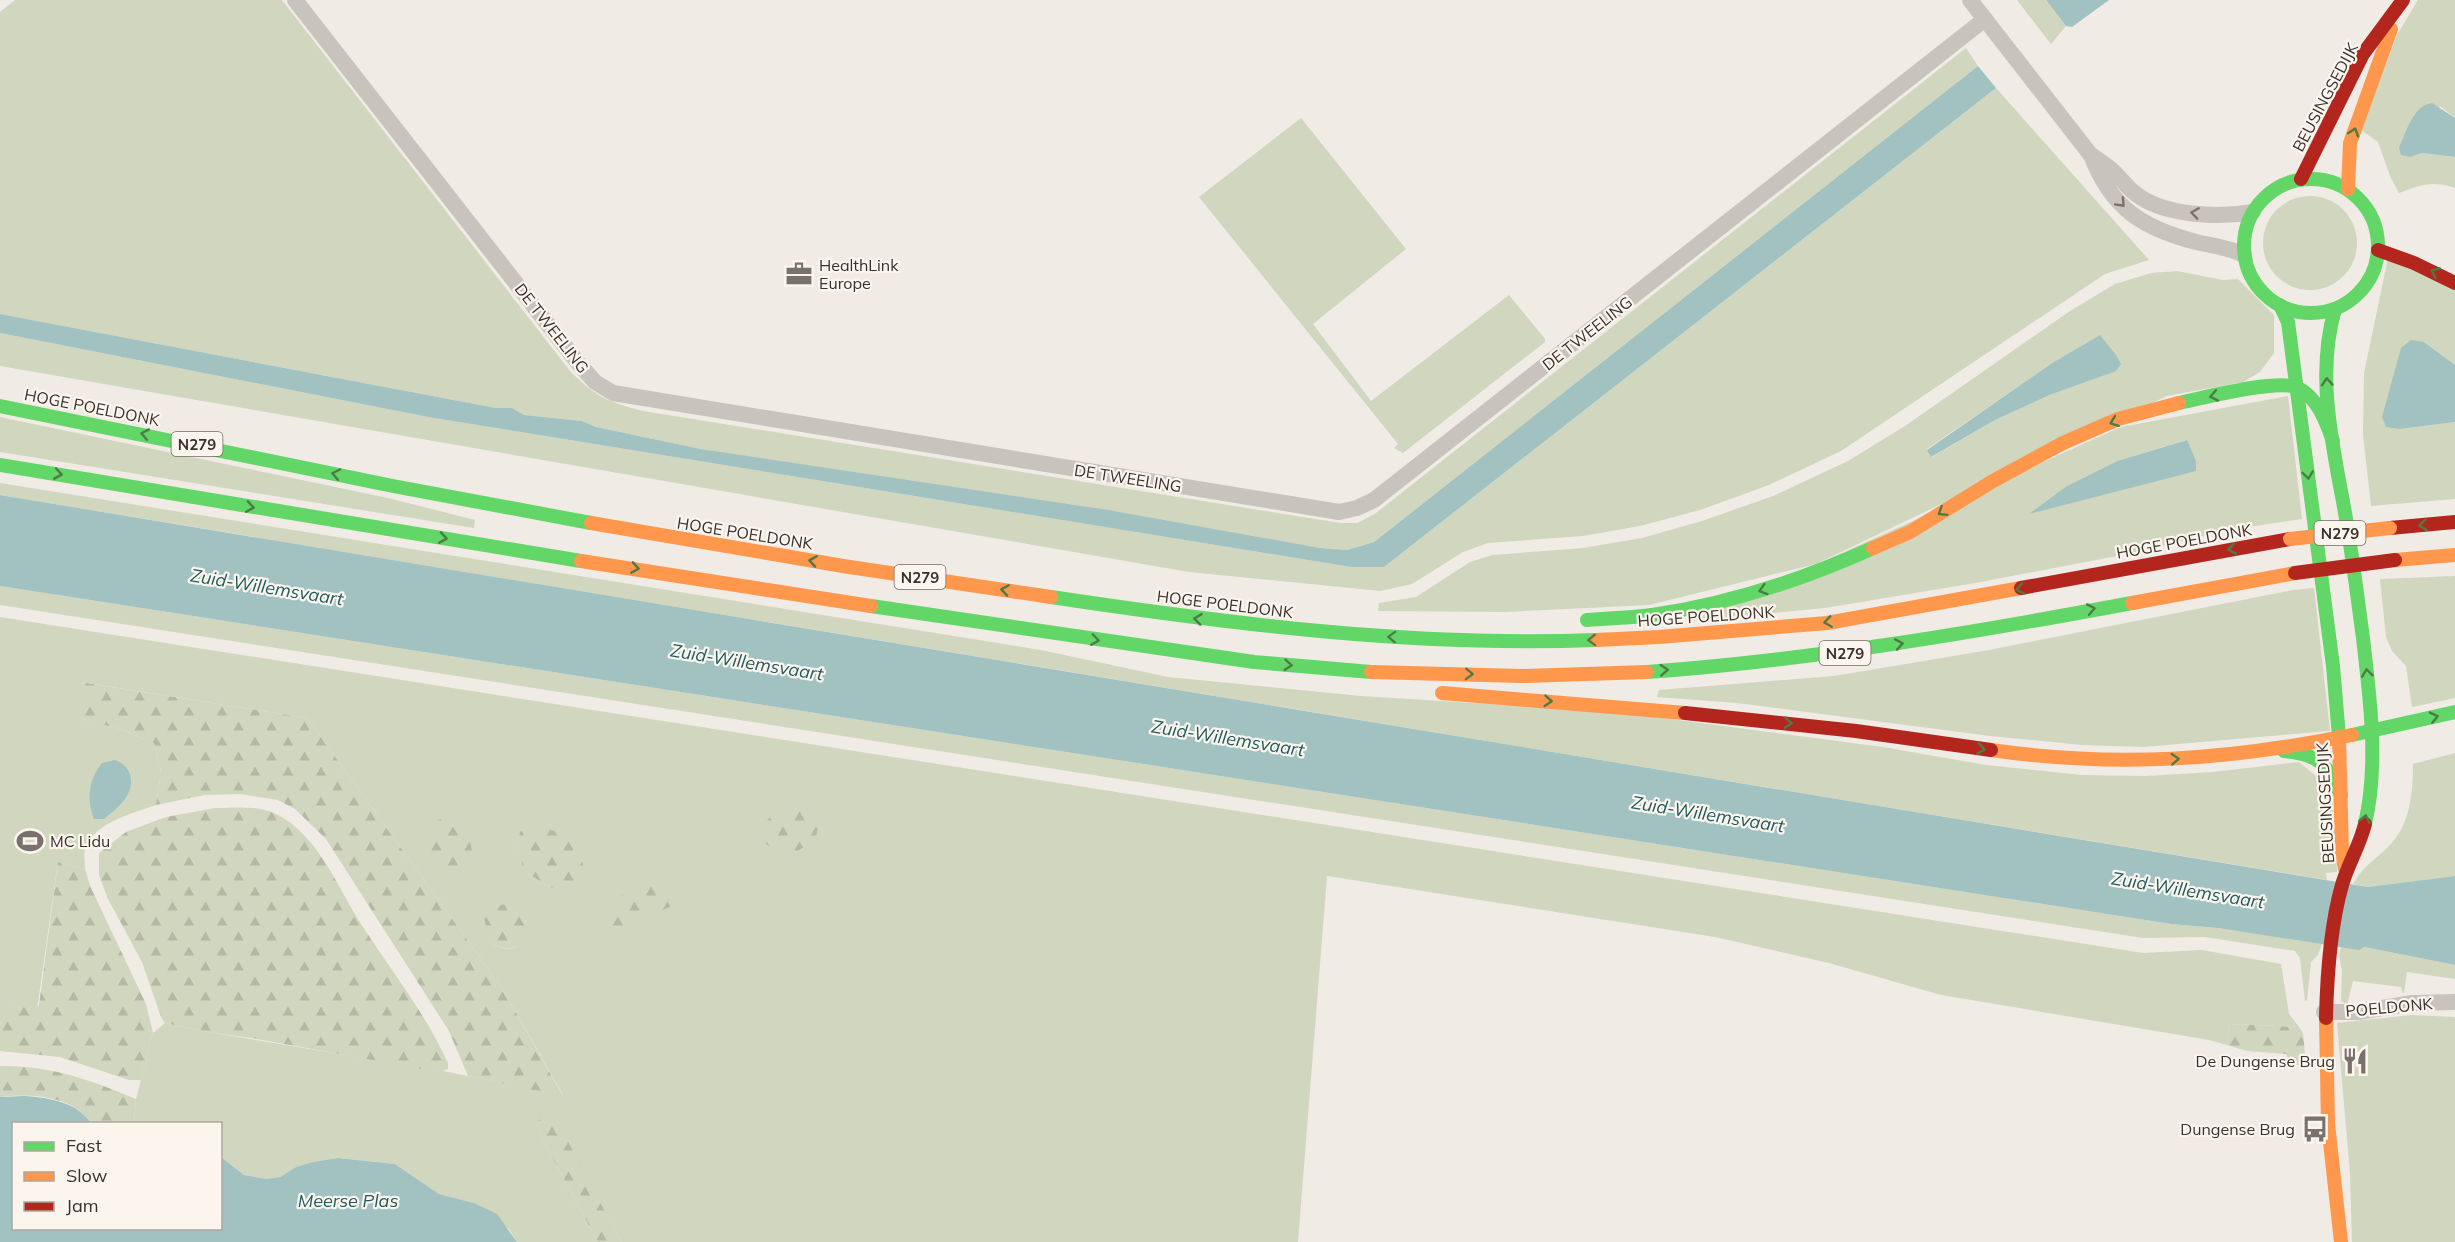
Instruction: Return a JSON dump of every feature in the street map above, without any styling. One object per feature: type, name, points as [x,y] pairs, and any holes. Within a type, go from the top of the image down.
[{"type":"main road","name":"BEUSINGSEDIJK","points":[[2301,179],[2363,54],[2402,1]]},
{"type":"main road","name":"BEUSINGSEDIJK","points":[[2348,189],[2350,143],[2402,1]]},
{"type":"main road","points":[[2301,179],[2331,182],[2348,189],[2361,201],[2371,216],[2377,232],[2378,250],[2374,268],[2365,285],[2352,299],[2335,309],[2307,312],[2280,305],[2263,293],[2251,275],[2244,255],[2244,240],[2253,212],[2264,198],[2279,187],[2301,179]]},
{"type":"main road","points":[[2378,250],[2414,263],[2455,284]]},
{"type":"main road","name":"BEUSINGSEDIJK","points":[[2280,305],[2288,322],[2333,666],[2339,736],[2342,854],[2345,874]]},
{"type":"main road","name":"BEUSINGSEDIJK","points":[[2335,309],[2328,324],[2326,340],[2333,441],[2349,536],[2370,696],[2372,731],[2370,798],[2363,829],[2345,874]]},
{"type":"main road","points":[[1573,621],[1651,615],[1741,597],[1819,572],[1910,532],[2038,456],[2118,419],[2170,405],[2259,387],[2295,386],[2305,392],[2314,402],[2325,420],[2333,441]]},
{"type":"main road","name":"HOGE POELDONK","points":[[0,406],[625,530],[843,566],[1187,617],[1358,635],[1533,642],[1659,637],[1827,622],[2290,539],[2455,522]]},
{"type":"main road","name":"N279","points":[[0,465],[267,510],[1037,632],[1285,666],[1389,672],[1527,676],[1663,671],[1758,663],[1829,655],[1955,634],[2295,573],[2455,555]]},
{"type":"main road","name":"N279","points":[[1451,639],[1506,626]]},
{"type":"main road","name":"N279","points":[[1389,672],[1426,689],[1808,725],[1987,750],[2080,760],[2145,761],[2210,758],[2269,750],[2372,731],[2455,712]]},
{"type":"main road","name":"N279","points":[[2269,750],[2313,755],[2331,770],[2341,795]]},
{"type":"main road","name":"POELDONK","points":[[2341,1242],[2324,1073],[2324,1012],[2331,946],[2345,874]]},
{"type":"street","name":"DE TWEELING","points":[[295,0],[579,364],[595,382],[613,393],[1338,512],[1357,508],[1374,500],[1985,19]]},
{"type":"street","points":[[1970,0],[2090,154],[2113,171],[2136,194],[2157,207],[2202,214],[2235,215],[2253,212]]},
{"type":"street","points":[[2090,154],[2100,180],[2124,208],[2149,227],[2196,242],[2231,248],[2244,255]]},
{"type":"street","name":"POELDONK","points":[[2324,1012],[2359,1012],[2412,1003],[2455,1002]]},
{"type":"green space","points":[[15,0],[282,0],[570,371],[595,393],[620,405],[643,411],[1340,523],[1358,523],[1376,513],[1966,48],[1978,66],[1374,542],[1347,550],[1320,548],[701,449],[596,427],[582,421],[524,415],[512,408],[496,408],[0,314],[0,12]]},
{"type":"green space","points":[[2017,0],[2046,0],[2066,26],[2051,44]]},
{"type":"green space","points":[[2418,0],[2455,0],[2455,118],[2440,106],[2409,157],[2422,153],[2455,157],[2455,188],[2440,184],[2427,184],[2399,193],[2390,176],[2378,142],[2361,130],[2397,35]]},
{"type":"green space","points":[[1996,88],[2149,260],[2105,274],[1841,451],[1769,485],[1700,510],[1640,526],[1583,536],[1488,543],[1463,552],[1412,584],[1380,591],[1189,572],[0,366],[0,333],[428,417],[1351,567],[1384,567]]},
{"type":"green space","points":[[1301,118],[1406,249],[1313,324],[1371,401],[1509,295],[1545,339],[1545,342],[1403,453],[1394,448],[1398,444],[1199,197]]},
{"type":"green space","points":[[2310,196],[2328,200],[2343,210],[2353,225],[2357,243],[2353,261],[2343,276],[2328,286],[2310,290],[2292,286],[2277,276],[2267,261],[2263,243],[2267,225],[2277,210],[2292,200]]},
{"type":"green space","points":[[2388,258],[2455,290],[2455,365],[2424,342],[2400,429],[2455,422],[2455,499],[2371,506],[2363,435],[2364,373]]},
{"type":"green space","points":[[2177,271],[2223,280],[2238,279],[2274,315],[2274,353],[2260,372],[2243,382],[2167,396],[1816,564],[1649,605],[1505,612],[1378,611],[1379,603],[1416,597],[1470,562],[1492,555],[1583,548],[1642,538],[1702,521],[1773,496],[1848,461],[1905,426],[2070,311],[2115,284],[2151,273]],"holes":[[[2100,335],[2052,394],[1995,420],[1932,457],[1927,449],[2052,363]]]},
{"type":"green space","points":[[2288,396],[2302,519],[2235,529],[2122,555],[1981,582],[1825,608],[1691,621],[2121,427]],"holes":[[[2186,440],[2196,461],[2067,486],[2117,461]]]},
{"type":"green space","points":[[0,417],[388,498],[475,520],[474,528],[0,452]]},
{"type":"green space","points":[[0,483],[1041,650],[1168,677],[1361,696],[1617,712],[1883,747],[1986,765],[2081,775],[2146,776],[2213,772],[2299,762],[2332,789],[2337,872],[2326,873],[2327,880],[0,495]]},
{"type":"green space","points":[[2455,576],[2455,698],[2412,707],[2406,666],[2392,651],[2386,637],[2380,579]]},
{"type":"green space","points":[[0,586],[2171,924],[2218,928],[2322,944],[2318,955],[2311,962],[2307,1000],[2305,1001],[2300,958],[2295,951],[2205,937],[2143,938],[0,605]]},
{"type":"green space","points":[[2314,588],[2330,731],[2144,747],[2082,745],[1990,736],[1737,703],[1657,697],[1659,690],[1834,676],[1989,650],[2293,590]]},
{"type":"green space","points":[[0,617],[2143,953],[2202,950],[2281,964],[2289,1014],[2299,1027],[2229,1024],[2227,1045],[2209,1040],[1941,995],[1829,963],[1715,937],[1327,876],[1298,1242],[621,1242],[552,1114],[539,1133],[598,1242],[517,1242],[509,1229],[474,1203],[439,1194],[395,1164],[338,1158],[296,1167],[280,1177],[267,1179],[244,1175],[222,1158],[222,1122],[134,1122],[136,1099],[153,1033],[165,1023],[443,1071],[563,1095],[502,988],[307,718],[81,682],[78,718],[120,729],[154,743],[161,772],[156,805],[116,819],[98,831],[85,848],[85,869],[58,862],[37,1010],[0,1003]],"holes":[[[518,845],[551,888],[525,871]],[[526,920],[522,942],[512,948],[490,942]]]},
{"type":"green space","points":[[80,682],[307,718],[502,988],[563,1096],[468,1076],[449,1031],[326,839],[295,809],[278,800],[239,794],[205,795],[156,805],[161,772],[154,743],[120,729],[77,718]]},
{"type":"green space","points":[[2455,753],[2455,876],[2368,887],[2353,884],[2364,868],[2395,839],[2406,819],[2411,797],[2413,764]]},
{"type":"green space","points":[[245,807],[267,810],[289,822],[303,834],[326,863],[363,927],[419,1010],[448,1063],[448,1069],[443,1071],[422,1069],[165,1023],[142,962],[108,899],[99,875],[99,853],[126,832],[166,817],[215,808]]},
{"type":"green space","points":[[793,808],[807,810],[820,817],[816,838],[798,851],[774,850],[766,844],[762,828],[774,813]]},
{"type":"green space","points":[[441,819],[454,821],[468,828],[472,852],[456,867],[442,868],[439,866],[426,846],[427,830]]},
{"type":"green space","points":[[528,826],[557,832],[575,845],[580,853],[585,875],[579,886],[551,888],[524,871],[518,845],[520,832]]},
{"type":"green space","points":[[58,862],[85,869],[91,888],[146,1004],[153,1033],[141,1080],[129,1080],[60,1057],[0,1051],[0,1003],[35,1009],[39,1005]]},
{"type":"green space","points":[[650,880],[672,886],[678,891],[676,901],[670,907],[622,927],[612,926],[614,908],[633,882]]},
{"type":"green space","points":[[513,903],[526,922],[524,939],[519,945],[511,948],[501,947],[490,942],[484,918],[497,907]]},
{"type":"green space","points":[[2341,946],[2363,947],[2455,965],[2455,979],[2407,972],[2404,993],[2401,987],[2353,981],[2347,1005],[2341,1001],[2342,971],[2339,956]]},
{"type":"green space","points":[[2412,1015],[2455,1017],[2455,1242],[2352,1242],[2350,1174],[2337,1023]]},
{"type":"green space","points":[[2229,1024],[2299,1027],[2303,1033],[2306,1065],[2292,1065],[2286,1054],[2247,1051],[2227,1045]]},
{"type":"green space","points":[[0,1066],[53,1071],[136,1099],[134,1122],[90,1122],[74,1107],[50,1098],[0,1097]]},
{"type":"green space","points":[[553,1113],[621,1242],[598,1242],[539,1133],[537,1121]]},
{"type":"water","points":[[2046,0],[2109,0],[2072,27],[2066,26]]},
{"type":"water","points":[[1978,66],[1996,88],[1384,567],[1351,567],[428,417],[0,333],[0,314],[496,408],[512,408],[524,415],[582,421],[596,427],[701,449],[1108,510],[1320,548],[1347,550],[1374,542]]},
{"type":"water","points":[[2432,103],[2455,118],[2455,157],[2422,153],[2410,157],[2401,155],[2399,148],[2415,114],[2425,105]]},
{"type":"water","points":[[2100,335],[2121,364],[2116,371],[2052,394],[1995,420],[1931,457],[1927,450],[2052,363]]},
{"type":"water","points":[[2411,340],[2424,342],[2455,365],[2455,422],[2400,429],[2386,427],[2382,417],[2401,348]]},
{"type":"water","points":[[2187,440],[2196,461],[2196,471],[2029,514],[2067,486],[2117,461]]},
{"type":"water","name":"Zuid-Willemsvaart","points":[[0,495],[2368,887],[2455,876],[2455,965],[2364,947],[2359,950],[2218,928],[2171,924],[0,586]]},
{"type":"water","points":[[115,760],[129,771],[131,776],[128,793],[121,804],[104,819],[94,819],[90,804],[90,790],[94,776],[102,763]]},
{"type":"water","name":"Meerse Plas","points":[[25,1096],[62,1102],[78,1110],[90,1122],[12,1122],[12,1230],[222,1230],[222,1158],[244,1175],[267,1179],[280,1177],[296,1167],[338,1158],[395,1164],[439,1194],[474,1203],[497,1214],[517,1242],[0,1242],[0,1097]]},
{"type":"traffic: fast","points":[[2311,179],[2337,184],[2358,199],[2373,220],[2378,246],[2373,272],[2358,293],[2337,308],[2311,313],[2285,308],[2264,293],[2249,272],[2244,246],[2249,220],[2264,199],[2285,184],[2311,179]]},
{"type":"traffic: fast","points":[[2280,305],[2288,322],[2333,666],[2339,737]]},
{"type":"traffic: fast","points":[[2335,309],[2329,334],[2326,383],[2331,433],[2352,556],[2370,708],[2372,778],[2365,824]]},
{"type":"traffic: fast","points":[[2179,403],[2258,387],[2275,385],[2298,388],[2316,404],[2333,441]]},
{"type":"traffic: fast","points":[[0,406],[393,486],[591,523]]},
{"type":"traffic: fast","points":[[0,465],[581,561]]},
{"type":"traffic: fast","points":[[1587,620],[1652,615],[1737,597],[1792,580],[1873,548]]},
{"type":"traffic: fast","points":[[1051,597],[1186,616],[1391,637],[1527,641],[1596,640]]},
{"type":"traffic: fast","points":[[1647,672],[1830,653],[2011,625],[2132,603]]},
{"type":"traffic: fast","points":[[871,606],[1254,662],[1371,672]]},
{"type":"traffic: fast","points":[[2352,735],[2455,712]]},
{"type":"traffic: fast","points":[[2284,751],[2306,755],[2320,762],[2331,775],[2341,795]]},
{"type":"traffic: slow","points":[[2348,189],[2350,143],[2391,29]]},
{"type":"traffic: slow","points":[[1873,548],[1910,532],[1993,481],[2063,443],[2118,419],[2179,403]]},
{"type":"traffic: slow","points":[[591,523],[843,566],[1051,597]]},
{"type":"traffic: slow","points":[[2290,539],[2390,528]]},
{"type":"traffic: slow","points":[[2395,560],[2455,555]]},
{"type":"traffic: slow","points":[[581,561],[871,606]]},
{"type":"traffic: slow","points":[[2132,603],[2295,573]]},
{"type":"traffic: slow","points":[[1596,640],[1827,623],[2021,588]]},
{"type":"traffic: slow","points":[[1371,672],[1522,676],[1647,672]]},
{"type":"traffic: slow","points":[[1442,693],[1685,713]]},
{"type":"traffic: slow","points":[[1991,750],[2083,759],[2172,759],[2261,750],[2352,735]]},
{"type":"traffic: slow","points":[[2339,737],[2342,854],[2345,869]]},
{"type":"traffic: slow","points":[[2326,1018],[2328,1124],[2341,1242]]},
{"type":"traffic: jam","points":[[2301,179],[2363,54],[2403,0]]},
{"type":"traffic: jam","points":[[2378,250],[2414,263],[2455,283]]},
{"type":"traffic: jam","points":[[2390,528],[2455,522]]},
{"type":"traffic: jam","points":[[2021,588],[2290,539]]},
{"type":"traffic: jam","points":[[2295,573],[2395,560]]},
{"type":"traffic: jam","points":[[1685,713],[1856,731],[1991,750]]},
{"type":"traffic: jam","points":[[2326,1018],[2328,968],[2338,901],[2365,824]]},
{"type":"place","name":"HealthLink Europe","points":[[799,274]]},
{"type":"place","name":"MC Lidu","points":[[30,841]]},
{"type":"place","name":"De Dungense Brug","points":[[2355,1061]]},
{"type":"place","name":"Dungense Brug","points":[[2315,1129]]}]
